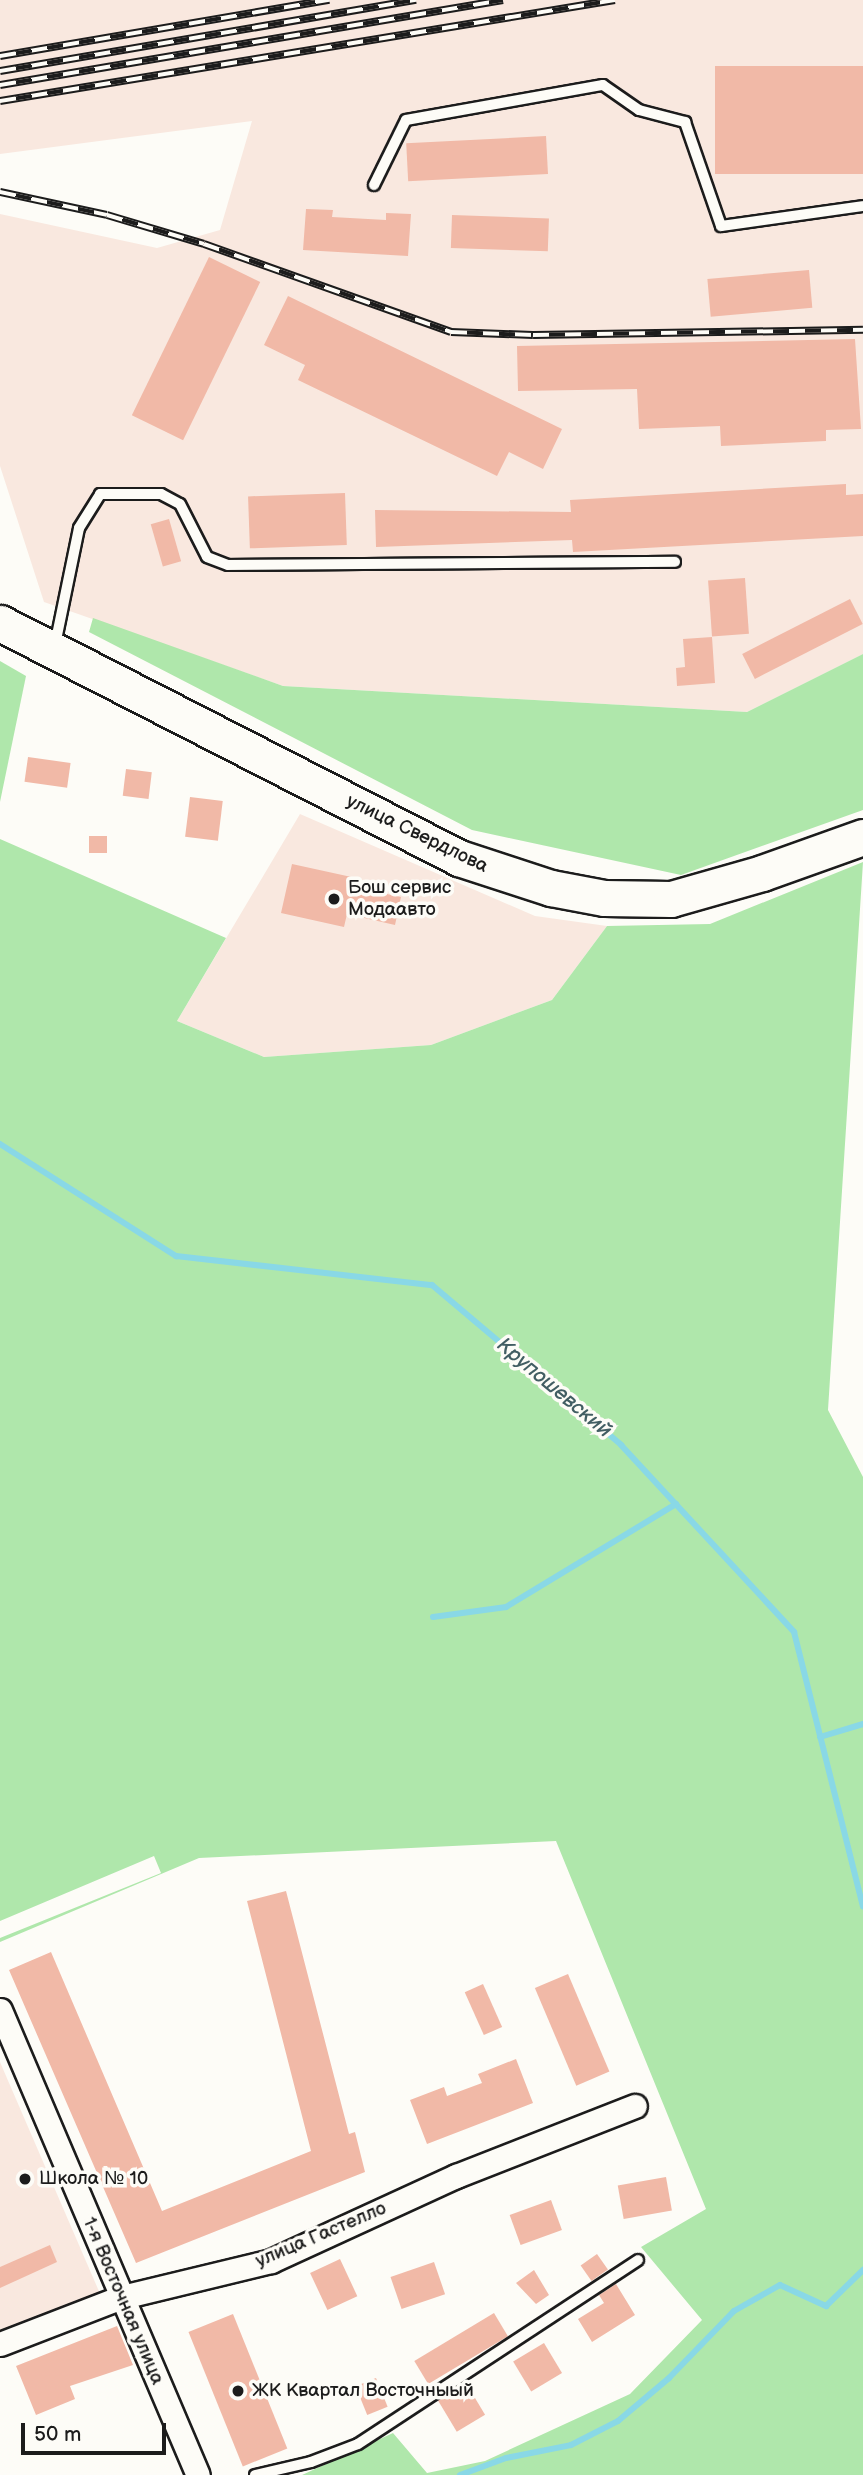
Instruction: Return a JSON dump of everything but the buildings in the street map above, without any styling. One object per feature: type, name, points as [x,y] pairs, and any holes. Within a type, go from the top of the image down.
[{"type":"main road","points":[[0,615],[54,648]]},
{"type":"main road","name":"улица Свердлова","points":[[0,624],[54,648],[459,859],[551,888],[604,898],[671,898],[762,873],[863,837]]},
{"type":"street","name":"1-я Восточная улица","points":[[0,2010],[198,2475]]},
{"type":"street","name":"улица Гастелло","points":[[0,2344],[121,2297],[271,2261],[456,2176],[635,2106]]},
{"type":"lane","points":[[374,185],[406,120],[603,85],[639,110],[685,122],[721,226],[863,206]]},
{"type":"lane","points":[[54,648],[79,528],[100,494],[162,494],[180,504],[206,558],[228,565],[675,562]]},
{"type":"lane","points":[[255,2475],[311,2462],[358,2444],[638,2260]]},
{"type":"shaded area","points":[[0,0],[863,0],[863,654],[747,712],[283,686],[44,602],[0,466],[0,214],[157,248],[220,230],[252,121],[0,154]]},
{"type":"shaded area","points":[[300,814],[535,916],[607,926],[552,1000],[431,1045],[264,1057],[177,1021]]},
{"type":"shaded area","name":"Школа № 10","points":[[0,2062],[101,2296],[0,2337]]},
{"type":"green space","points":[[93,618],[283,686],[747,712],[863,654],[863,810],[681,875],[472,830],[89,632]]},
{"type":"green space","points":[[0,661],[26,676],[0,802]]},
{"type":"green space","points":[[0,839],[226,938],[177,1021],[264,1057],[431,1045],[552,1000],[607,926],[710,924],[863,862],[828,1410],[863,1477],[863,2475],[302,2475],[393,2433],[427,2473],[485,2461],[630,2394],[702,2320],[641,2247],[706,2209],[556,1841],[199,1858],[0,1942],[0,1938],[161,1873],[154,1856],[0,1921]]},
{"type":"waterway","name":"Крупошевский","points":[[0,1144],[176,1256],[432,1285],[621,1445],[794,1632],[863,1906]]},
{"type":"waterway","points":[[433,1617],[506,1607],[676,1504]]},
{"type":"waterway","points":[[820,1737],[863,1724]]},
{"type":"waterway","points":[[460,2475],[506,2458],[571,2445],[618,2421],[669,2378],[734,2311],[780,2285],[826,2306],[863,2270]]},
{"type":"railway","points":[[0,56],[329,0]]},
{"type":"railway","points":[[0,71],[416,0]]},
{"type":"railway","points":[[0,85],[503,0]]},
{"type":"railway","points":[[0,101],[615,0]]},
{"type":"railway","points":[[0,192],[107,215],[204,244],[451,332],[533,335],[863,330]]},
{"type":"place","name":"Бош сервис Модаавто","points":[[334,899]]},
{"type":"place","name":"Школа № 10","points":[[25,2179]]},
{"type":"place","name":"ЖК Квартал Восточныый","points":[[238,2391]]}]
